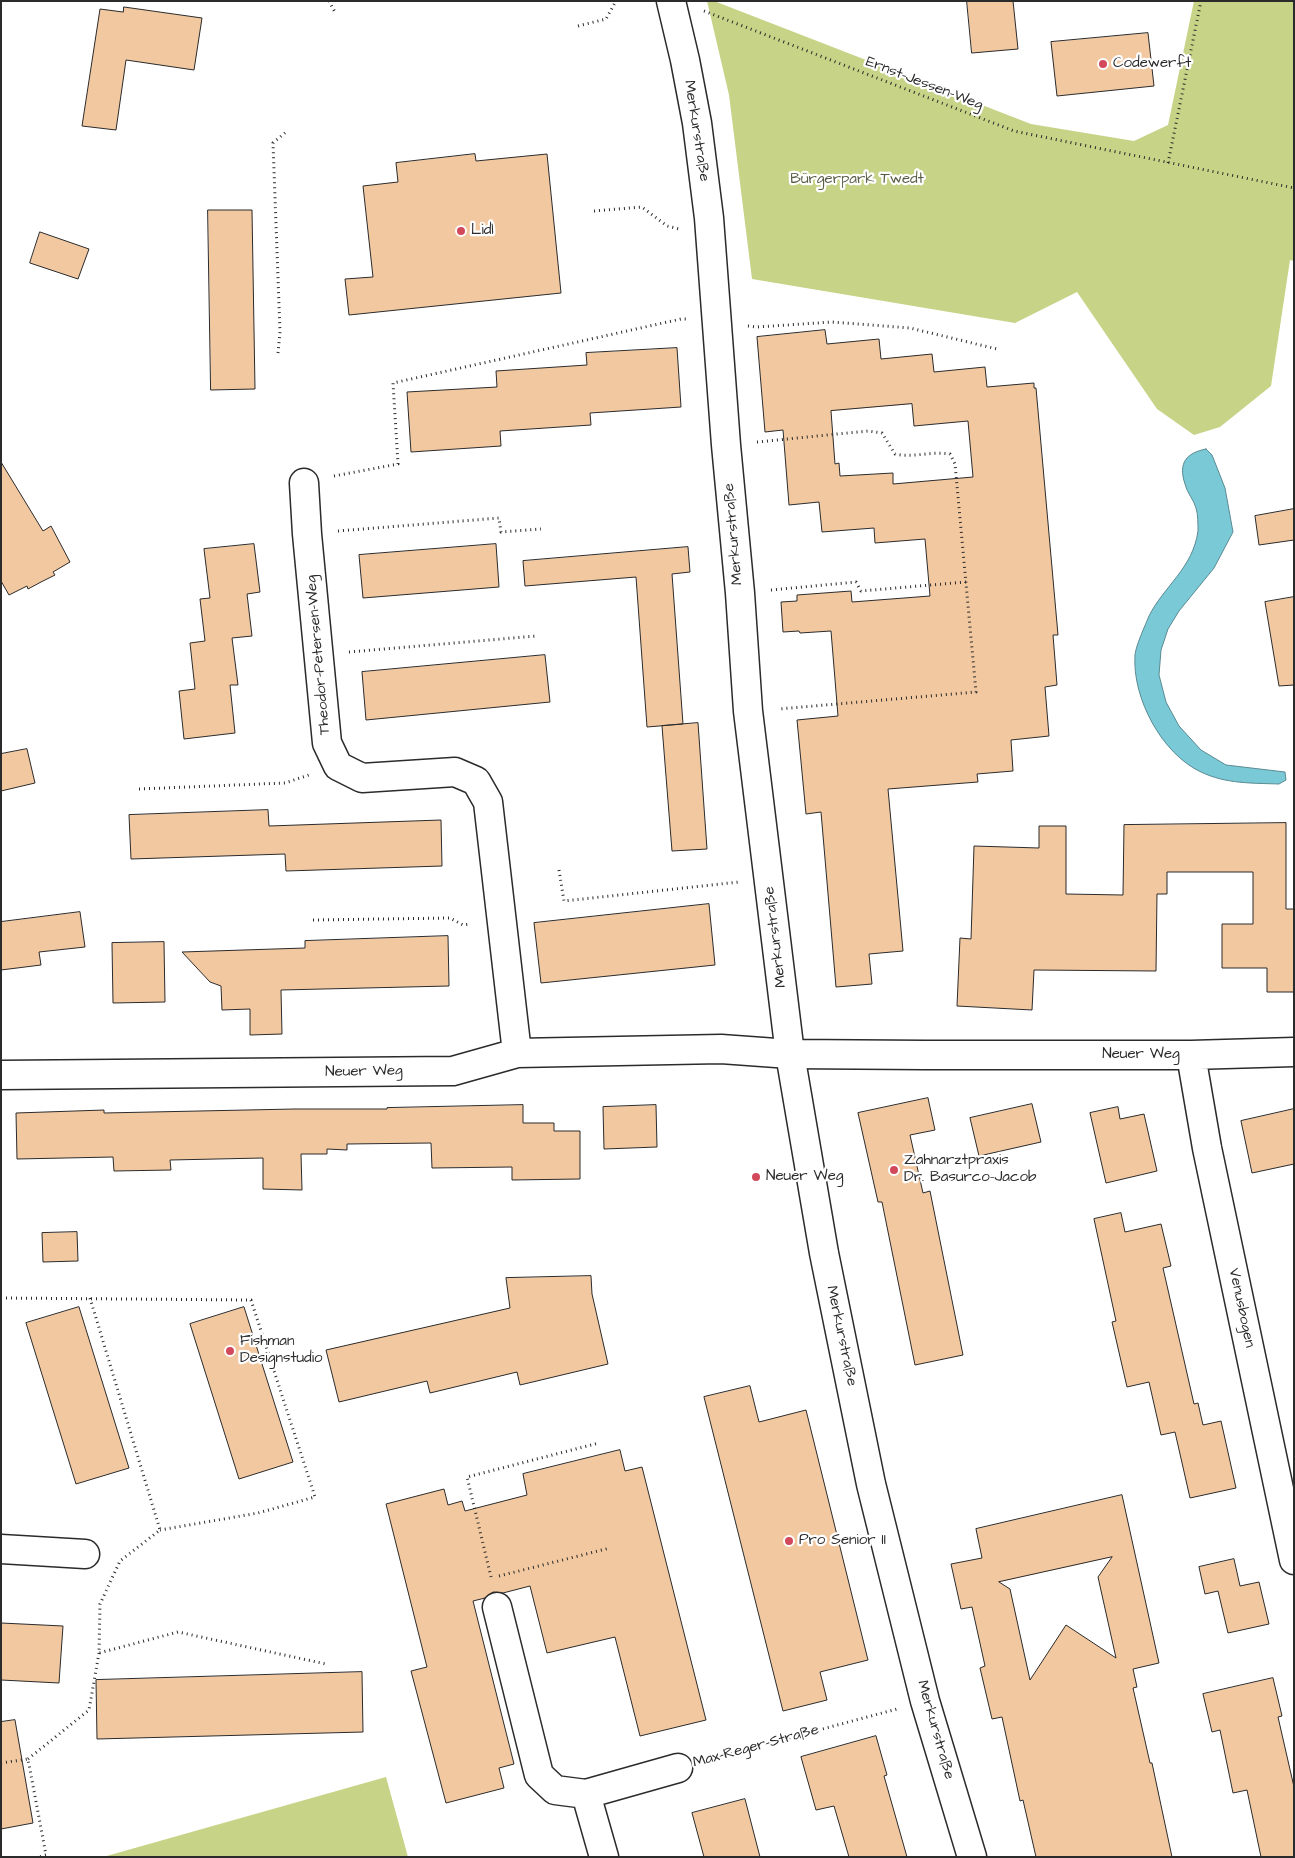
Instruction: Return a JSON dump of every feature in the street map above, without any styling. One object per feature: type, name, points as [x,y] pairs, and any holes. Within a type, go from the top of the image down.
[{"type":"street","name":"Merkurstraße","points":[[671,1],[697,123],[709,230],[740,593],[748,711],[770,878],[790,1054],[824,1253],[871,1484],[925,1701],[972,1857]]},
{"type":"street","name":"Theodor-Petersen-Weg","points":[[304,482],[307,534],[327,743],[338,766]]},
{"type":"street","points":[[338,766],[362,778],[455,772],[476,781],[488,802],[517,1053]]},
{"type":"street","name":"Neuer Weg","points":[[1,1075],[453,1071],[517,1053],[721,1049],[790,1054],[1191,1055],[1294,1052]]},
{"type":"street","name":"Venusbogen","points":[[1191,1055],[1207,1148],[1294,1560]]},
{"type":"street","points":[[1,1549],[85,1554]]},
{"type":"street","name":"Max-Reger-Straße","points":[[497,1607],[539,1775],[555,1790],[586,1794],[678,1768]]},
{"type":"street","points":[[586,1794],[604,1857]]},
{"type":"path","points":[[329,1],[336,14]]},
{"type":"path","points":[[578,26],[606,19],[616,1]]},
{"type":"path","points":[[1168,163],[1201,1]]},
{"type":"path","name":"Ernst-Jessen-Weg","points":[[698,8],[1014,131],[1294,188]]},
{"type":"path","points":[[278,353],[280,332],[273,143],[286,132]]},
{"type":"path","points":[[594,211],[642,207],[667,226],[687,230],[709,230]]},
{"type":"path","points":[[304,482],[398,464],[393,383],[681,319],[756,327],[832,322],[910,328],[997,349]]},
{"type":"path","points":[[726,445],[868,431],[882,433],[894,454],[904,456],[940,452],[950,454],[955,464],[976,692],[748,711]]},
{"type":"path","points":[[307,534],[499,518],[501,532],[540,529]]},
{"type":"path","points":[[740,593],[856,582],[861,592],[966,582]]},
{"type":"path","points":[[318,654],[536,636]]},
{"type":"path","points":[[140,789],[285,783],[338,766]]},
{"type":"path","points":[[559,870],[564,901],[770,878]]},
{"type":"path","points":[[313,920],[450,918],[463,925],[502,921]]},
{"type":"path","points":[[1,1298],[251,1300],[315,1497],[258,1513],[160,1530],[120,1561],[100,1604],[99,1653],[89,1710],[28,1759],[1,1763]]},
{"type":"path","points":[[90,1298],[160,1530]]},
{"type":"path","points":[[497,1607],[467,1477],[600,1443]]},
{"type":"path","points":[[491,1578],[610,1548]]},
{"type":"path","points":[[99,1653],[178,1632],[326,1664]]},
{"type":"path","name":"Max-Reger-Straße","points":[[678,1768],[925,1701]]},
{"type":"path","points":[[28,1759],[46,1855],[39,1857]]},
{"type":"green space","name":"Bürgerpark Twedt","points":[[707,1],[714,1],[1031,124],[1134,141],[1168,125],[1194,1],[1294,1],[1294,261],[1290,260],[1271,386],[1220,427],[1194,435],[1157,409],[1077,292],[1015,323],[752,279],[729,95]]},
{"type":"green space","points":[[386,1777],[408,1857],[103,1857]]},
{"type":"water","points":[[1206,449],[1212,455],[1225,488],[1233,532],[1214,568],[1179,611],[1168,629],[1161,650],[1159,675],[1166,702],[1179,726],[1201,750],[1226,765],[1285,772],[1286,780],[1279,784],[1220,779],[1187,764],[1162,738],[1152,723],[1144,706],[1135,672],[1136,651],[1149,616],[1184,566],[1195,544],[1198,531],[1197,510],[1185,484],[1183,465],[1185,460],[1193,453]]},
{"type":"building","points":[[967,1],[1013,1],[1018,49],[972,53]]},
{"type":"building","points":[[124,7],[202,18],[194,70],[126,60],[116,130],[82,126],[100,9],[123,12]]},
{"type":"building","points":[[1148,33],[1154,86],[1057,96],[1051,42]]},
{"type":"building","name":"Lidl","points":[[475,154],[476,161],[547,154],[561,293],[349,315],[345,279],[373,277],[363,186],[398,182],[396,163]]},
{"type":"building","points":[[208,210],[252,210],[255,389],[211,390]]},
{"type":"building","points":[[40,232],[89,249],[78,279],[30,263]]},
{"type":"building","points":[[825,330],[827,344],[879,339],[881,359],[932,354],[934,372],[985,367],[987,387],[1034,383],[1034,388],[1036,388],[1058,635],[1053,635],[1057,685],[1045,687],[1049,736],[1011,740],[1013,771],[977,774],[978,782],[888,789],[903,951],[869,954],[872,984],[836,987],[821,812],[806,814],[797,720],[838,716],[831,631],[783,632],[781,602],[797,601],[797,595],[851,591],[852,602],[930,596],[925,539],[875,543],[874,528],[822,532],[819,502],[789,505],[783,430],[765,432],[757,337]],"holes":[[[912,404],[914,426],[968,421],[973,477],[893,484],[893,473],[840,476],[839,463],[835,464],[831,411]]]},
{"type":"building","points":[[677,348],[681,407],[590,413],[591,425],[500,431],[501,446],[411,452],[407,392],[497,387],[496,371],[587,365],[586,353]]},
{"type":"building","points":[[1,462],[43,531],[51,526],[70,562],[53,572],[55,575],[28,589],[27,586],[9,595],[1,581]]},
{"type":"building","points":[[1294,509],[1294,540],[1259,545],[1255,516]]},
{"type":"building","points":[[254,544],[260,592],[247,594],[252,636],[232,638],[238,685],[230,685],[235,733],[184,739],[179,691],[195,689],[190,643],[205,641],[200,599],[210,598],[204,549]]},
{"type":"building","points":[[496,544],[499,587],[363,598],[359,555]]},
{"type":"building","points":[[688,547],[690,572],[672,574],[683,724],[647,727],[636,577],[525,586],[523,561]]},
{"type":"building","points":[[1294,597],[1294,685],[1279,686],[1265,602]]},
{"type":"building","points":[[545,655],[550,702],[366,720],[362,672]]},
{"type":"building","points":[[698,723],[707,849],[672,851],[662,726]]},
{"type":"building","points":[[27,749],[35,783],[1,791],[1,754]]},
{"type":"building","points":[[268,810],[269,826],[441,820],[442,866],[286,871],[285,854],[131,859],[129,815]]},
{"type":"building","points":[[1286,823],[1286,909],[1294,909],[1294,992],[1267,992],[1267,968],[1222,968],[1222,924],[1253,924],[1253,872],[1167,872],[1167,894],[1157,894],[1156,971],[1034,970],[1032,1010],[957,1006],[960,938],[971,939],[974,846],[1039,848],[1039,826],[1066,826],[1066,894],[1123,895],[1124,825]]},
{"type":"building","points":[[709,904],[715,965],[541,983],[534,923]]},
{"type":"building","points":[[80,912],[85,947],[39,952],[41,965],[1,970],[1,922]]},
{"type":"building","points":[[448,936],[449,986],[281,990],[282,1034],[250,1035],[250,1009],[222,1010],[221,986],[210,982],[182,952],[305,948],[305,941]]},
{"type":"building","points":[[164,942],[165,1002],[113,1003],[112,943]]},
{"type":"building","points":[[928,1098],[935,1130],[910,1135],[923,1193],[930,1191],[963,1355],[915,1365],[882,1202],[878,1202],[858,1113]]},
{"type":"building","points":[[1032,1104],[1041,1142],[979,1156],[970,1118]]},
{"type":"building","points":[[523,1105],[523,1123],[554,1123],[554,1131],[580,1131],[580,1179],[512,1180],[512,1167],[432,1168],[431,1143],[347,1144],[347,1150],[327,1149],[327,1154],[301,1154],[302,1190],[263,1189],[263,1158],[170,1160],[171,1170],[114,1171],[113,1157],[17,1159],[16,1113],[104,1110],[104,1113],[387,1109]]},
{"type":"building","points":[[656,1105],[657,1147],[604,1149],[603,1107]]},
{"type":"building","points":[[1118,1107],[1120,1119],[1144,1114],[1157,1171],[1106,1183],[1090,1113]]},
{"type":"building","points":[[1294,1109],[1294,1164],[1252,1173],[1241,1121]]},
{"type":"building","points":[[1121,1213],[1125,1232],[1161,1224],[1171,1266],[1163,1268],[1194,1404],[1198,1403],[1203,1425],[1221,1421],[1236,1488],[1190,1498],[1175,1432],[1161,1435],[1149,1382],[1127,1387],[1112,1322],[1116,1321],[1094,1219]]},
{"type":"building","points":[[77,1232],[78,1261],[43,1262],[42,1233]]},
{"type":"building","points":[[591,1276],[592,1294],[608,1364],[520,1385],[517,1372],[430,1393],[427,1381],[339,1402],[326,1350],[510,1308],[506,1278]]},
{"type":"building","points":[[79,1307],[129,1468],[76,1484],[26,1323]]},
{"type":"building","points":[[244,1307],[293,1462],[239,1479],[190,1324]]},
{"type":"building","name":"Pro Senior II","points":[[750,1386],[759,1422],[806,1410],[868,1660],[820,1672],[827,1700],[783,1711],[704,1397]]},
{"type":"building","points":[[620,1450],[625,1471],[642,1467],[706,1720],[640,1736],[615,1637],[547,1653],[530,1586],[503,1593],[493,1592],[485,1598],[473,1601],[514,1764],[499,1768],[504,1788],[446,1803],[411,1671],[427,1667],[386,1504],[444,1489],[448,1505],[462,1501],[465,1511],[527,1495],[523,1474]]},
{"type":"building","points":[[1122,1495],[1159,1663],[1133,1669],[1137,1687],[1133,1688],[1150,1763],[1152,1763],[1172,1857],[1036,1857],[1023,1800],[1020,1801],[1002,1717],[992,1719],[980,1668],[985,1666],[972,1607],[961,1609],[951,1564],[982,1558],[976,1529]],"holes":[[[1112,1557],[1098,1577],[1116,1658],[1066,1625],[1030,1680],[1010,1589],[999,1582]]]},
{"type":"building","points":[[1234,1559],[1240,1586],[1259,1582],[1269,1624],[1228,1633],[1218,1591],[1205,1594],[1199,1567]]},
{"type":"building","points":[[1,1623],[63,1626],[59,1683],[1,1680]]},
{"type":"building","points":[[362,1672],[363,1732],[97,1739],[96,1680]]},
{"type":"building","points":[[1273,1678],[1282,1716],[1278,1717],[1294,1787],[1294,1857],[1261,1857],[1247,1790],[1233,1793],[1220,1730],[1212,1732],[1203,1694]]},
{"type":"building","points":[[15,1720],[33,1823],[1,1829],[1,1722]]},
{"type":"building","points":[[876,1736],[887,1775],[884,1776],[907,1857],[849,1857],[834,1806],[816,1810],[801,1757]]},
{"type":"building","points":[[745,1799],[760,1857],[704,1857],[692,1813]]},
{"type":"place","name":"Codewerft","points":[[1103,64]]},
{"type":"place","name":"Lidl","points":[[461,231]]},
{"type":"place","name":"Zahnarztpraxis Dr. Basurco-Jacob","points":[[894,1170]]},
{"type":"place","name":"Neuer Weg","points":[[756,1177]]},
{"type":"place","name":"Fishman Designstudio","points":[[230,1351]]},
{"type":"place","name":"Pro Senior II","points":[[789,1541]]}]
